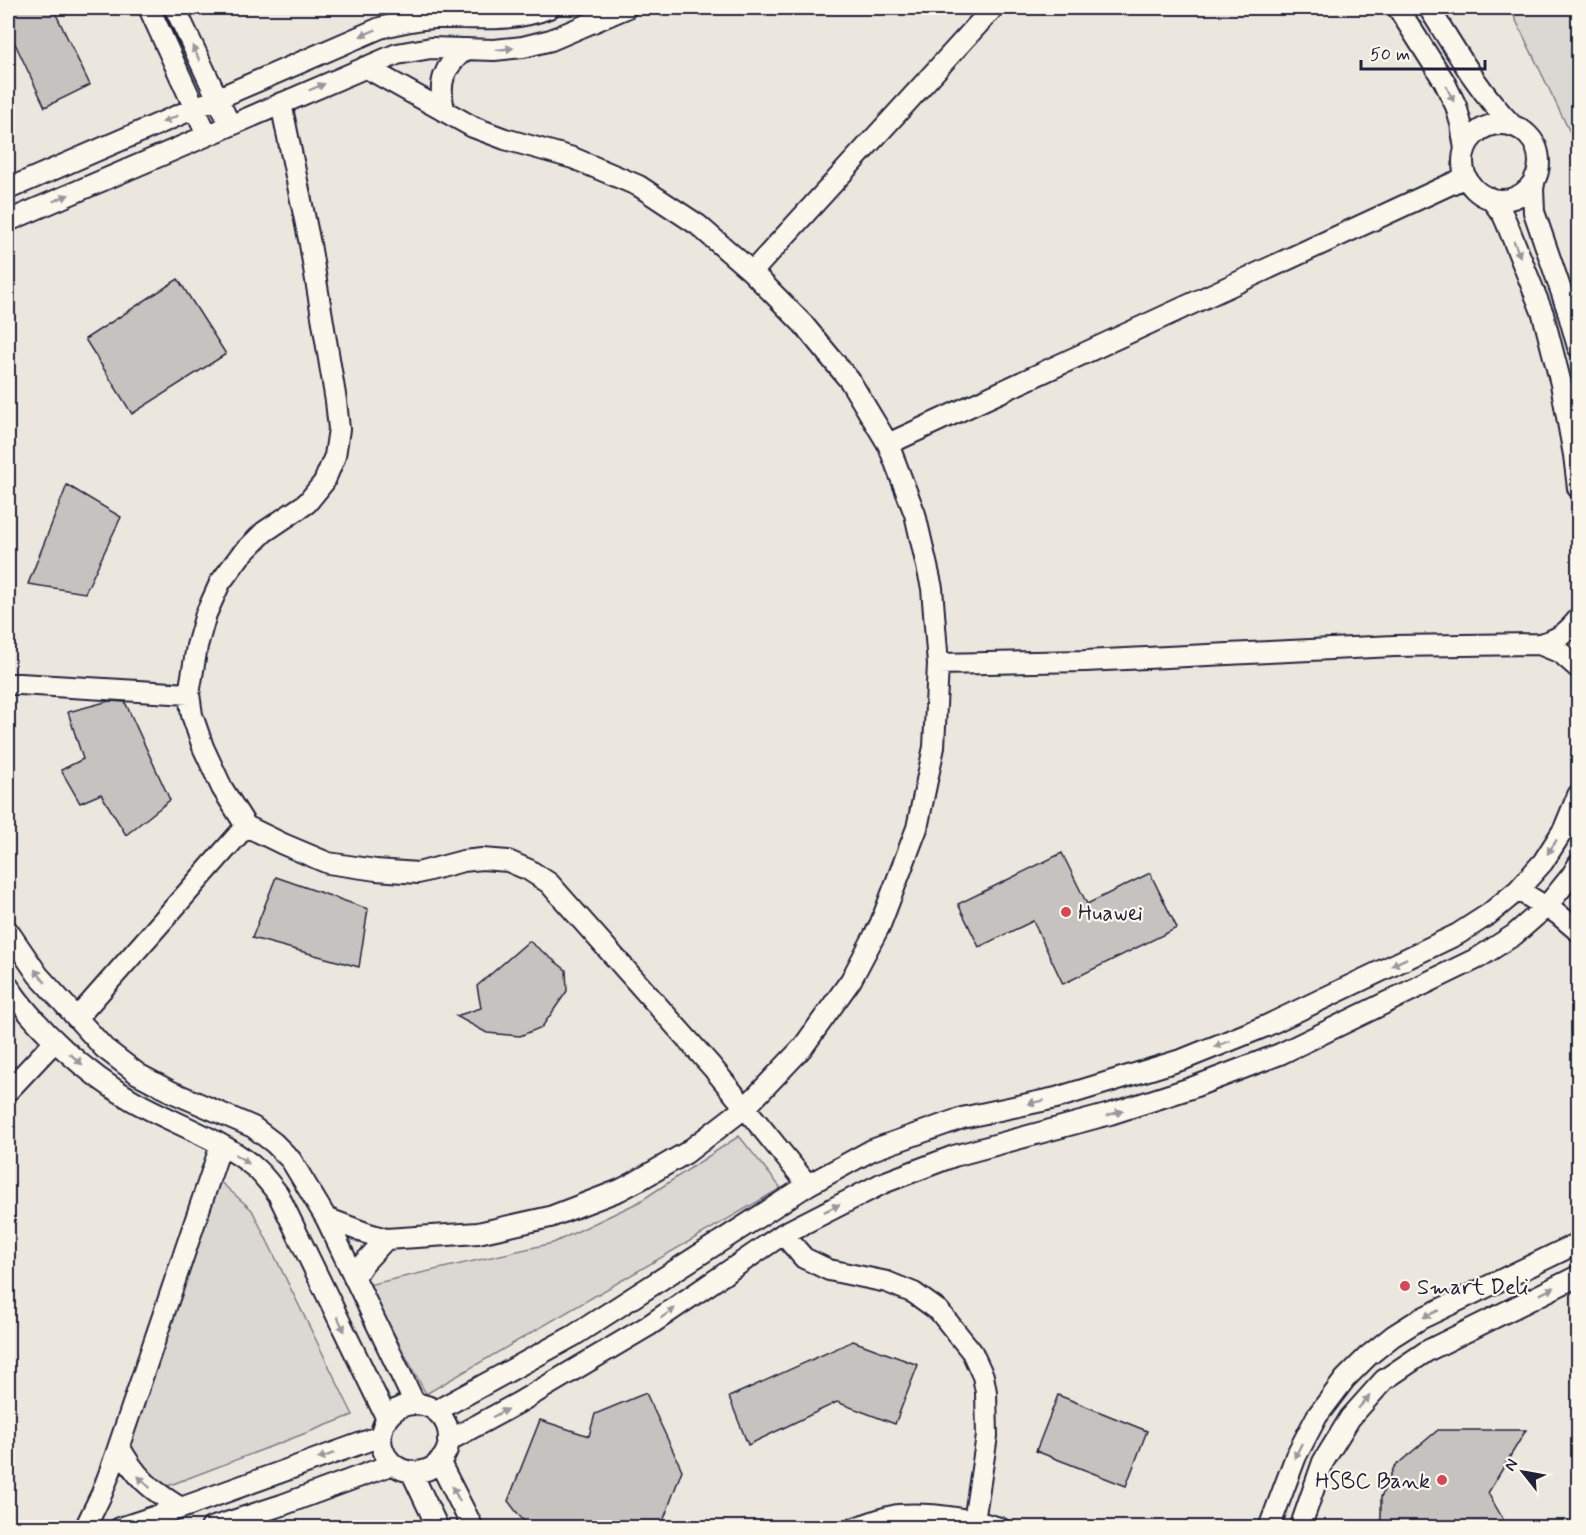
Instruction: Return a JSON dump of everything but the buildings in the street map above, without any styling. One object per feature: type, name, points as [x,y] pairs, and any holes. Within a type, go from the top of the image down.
[{"type":"street","points":[[149,8],[207,135]]},
{"type":"street","points":[[175,8],[230,125]]},
{"type":"street","points":[[8,189],[413,14],[434,18],[483,13],[517,16],[549,8]]},
{"type":"street","points":[[8,221],[397,54],[431,48],[494,50],[523,47],[550,40],[626,8]]},
{"type":"street","points":[[752,272],[993,8]]},
{"type":"street","points":[[1398,8],[1444,81],[1456,106],[1465,148]]},
{"type":"street","points":[[1429,8],[1478,86],[1512,125]]},
{"type":"street","points":[[444,110],[441,82],[446,69],[465,49]]},
{"type":"street","points":[[326,1218],[386,1239],[477,1233],[550,1217],[620,1190],[639,1180],[686,1153],[746,1107],[803,1047],[851,980],[880,925],[917,828],[934,747],[938,664],[932,588],[915,514],[888,444],[850,381],[803,324],[752,272],[698,225],[639,186],[573,158],[505,139],[473,127],[365,67]]},
{"type":"street","points":[[281,103],[310,244],[339,429],[335,456],[324,482],[307,503],[264,532],[240,556],[220,583],[206,614],[197,646],[189,694],[192,716],[222,788],[246,826],[328,862],[376,870],[417,873],[464,861],[482,859],[508,861],[529,870],[549,883],[712,1067],[808,1185]]},
{"type":"street","points":[[1536,178],[1530,187],[1511,199],[1500,200],[1480,194],[1466,177],[1463,168],[1465,148],[1479,130],[1500,123],[1521,129],[1530,136],[1536,146],[1539,167],[1533,201],[1534,212],[1578,347]]},
{"type":"street","points":[[888,444],[1466,177]]},
{"type":"street","points":[[1490,198],[1503,214],[1543,314],[1561,384],[1578,488]]},
{"type":"street","points":[[938,664],[1085,661],[1394,646],[1539,644],[1560,637],[1578,619]]},
{"type":"street","points":[[1539,644],[1561,653],[1578,668]]},
{"type":"street","points":[[8,684],[189,694]]},
{"type":"street","points":[[436,1411],[573,1336],[808,1185],[872,1150],[962,1118],[1056,1098],[1184,1059],[1266,1026],[1458,934],[1489,914],[1518,890],[1543,862],[1564,830],[1578,795]]},
{"type":"street","points":[[77,1018],[246,826]]},
{"type":"street","points":[[448,1441],[518,1403],[648,1326],[783,1234],[883,1183],[954,1156],[1110,1114],[1191,1088],[1280,1054],[1478,958],[1514,935],[1546,907],[1572,876],[1578,865]]},
{"type":"street","points":[[1518,890],[1578,931]]},
{"type":"street","points":[[8,931],[38,975],[104,1048],[138,1074],[172,1092],[252,1127],[274,1143],[291,1160],[326,1218],[415,1404]]},
{"type":"street","points":[[8,986],[55,1041],[89,1071],[131,1099],[221,1145],[252,1166],[266,1179],[278,1194],[384,1427]]},
{"type":"street","points":[[1266,1026],[1280,1054]]},
{"type":"street","points":[[8,1091],[55,1041]]},
{"type":"street","points":[[85,1527],[102,1493],[119,1446],[221,1145]]},
{"type":"street","points":[[783,1234],[804,1258],[829,1270],[887,1282],[914,1293],[939,1311],[972,1352],[983,1376],[986,1392],[987,1436],[974,1524]]},
{"type":"street","points":[[354,1278],[363,1264],[386,1239]]},
{"type":"street","points":[[1269,1527],[1296,1456],[1317,1416],[1345,1379],[1368,1356],[1393,1336],[1420,1319],[1578,1244]]},
{"type":"street","points":[[1300,1527],[1323,1462],[1350,1418],[1384,1380],[1427,1350],[1578,1276]]},
{"type":"street","points":[[415,1404],[436,1411],[448,1430],[446,1451],[439,1461],[422,1471],[402,1469],[393,1464],[386,1456],[382,1446],[384,1427],[395,1410],[405,1405],[415,1404]]},
{"type":"street","points":[[120,1527],[180,1508],[384,1427]]},
{"type":"street","points":[[119,1446],[142,1481],[180,1508]]},
{"type":"street","points":[[439,1461],[473,1527]]},
{"type":"street","points":[[211,1527],[282,1505],[393,1464]]},
{"type":"street","points":[[411,1471],[438,1527]]},
{"type":"street","points":[[855,1527],[897,1515],[944,1517],[1000,1527]]},
{"type":"shaded area","points":[[8,8],[1578,8],[1578,1527],[8,1527]]},
{"type":"shaded area","points":[[1510,8],[1578,8],[1578,149]]},
{"type":"shaded area","points":[[739,1136],[781,1188],[426,1394],[368,1285],[553,1243],[639,1202]]},
{"type":"shaded area","points":[[217,1179],[252,1210],[353,1415],[165,1487],[128,1449]]},
{"type":"place","name":"Huawei","points":[[1066,912]]},
{"type":"place","name":"Smart Deli","points":[[1405,1286]]},
{"type":"place","name":"HSBC Bank","points":[[1442,1480]]}]
